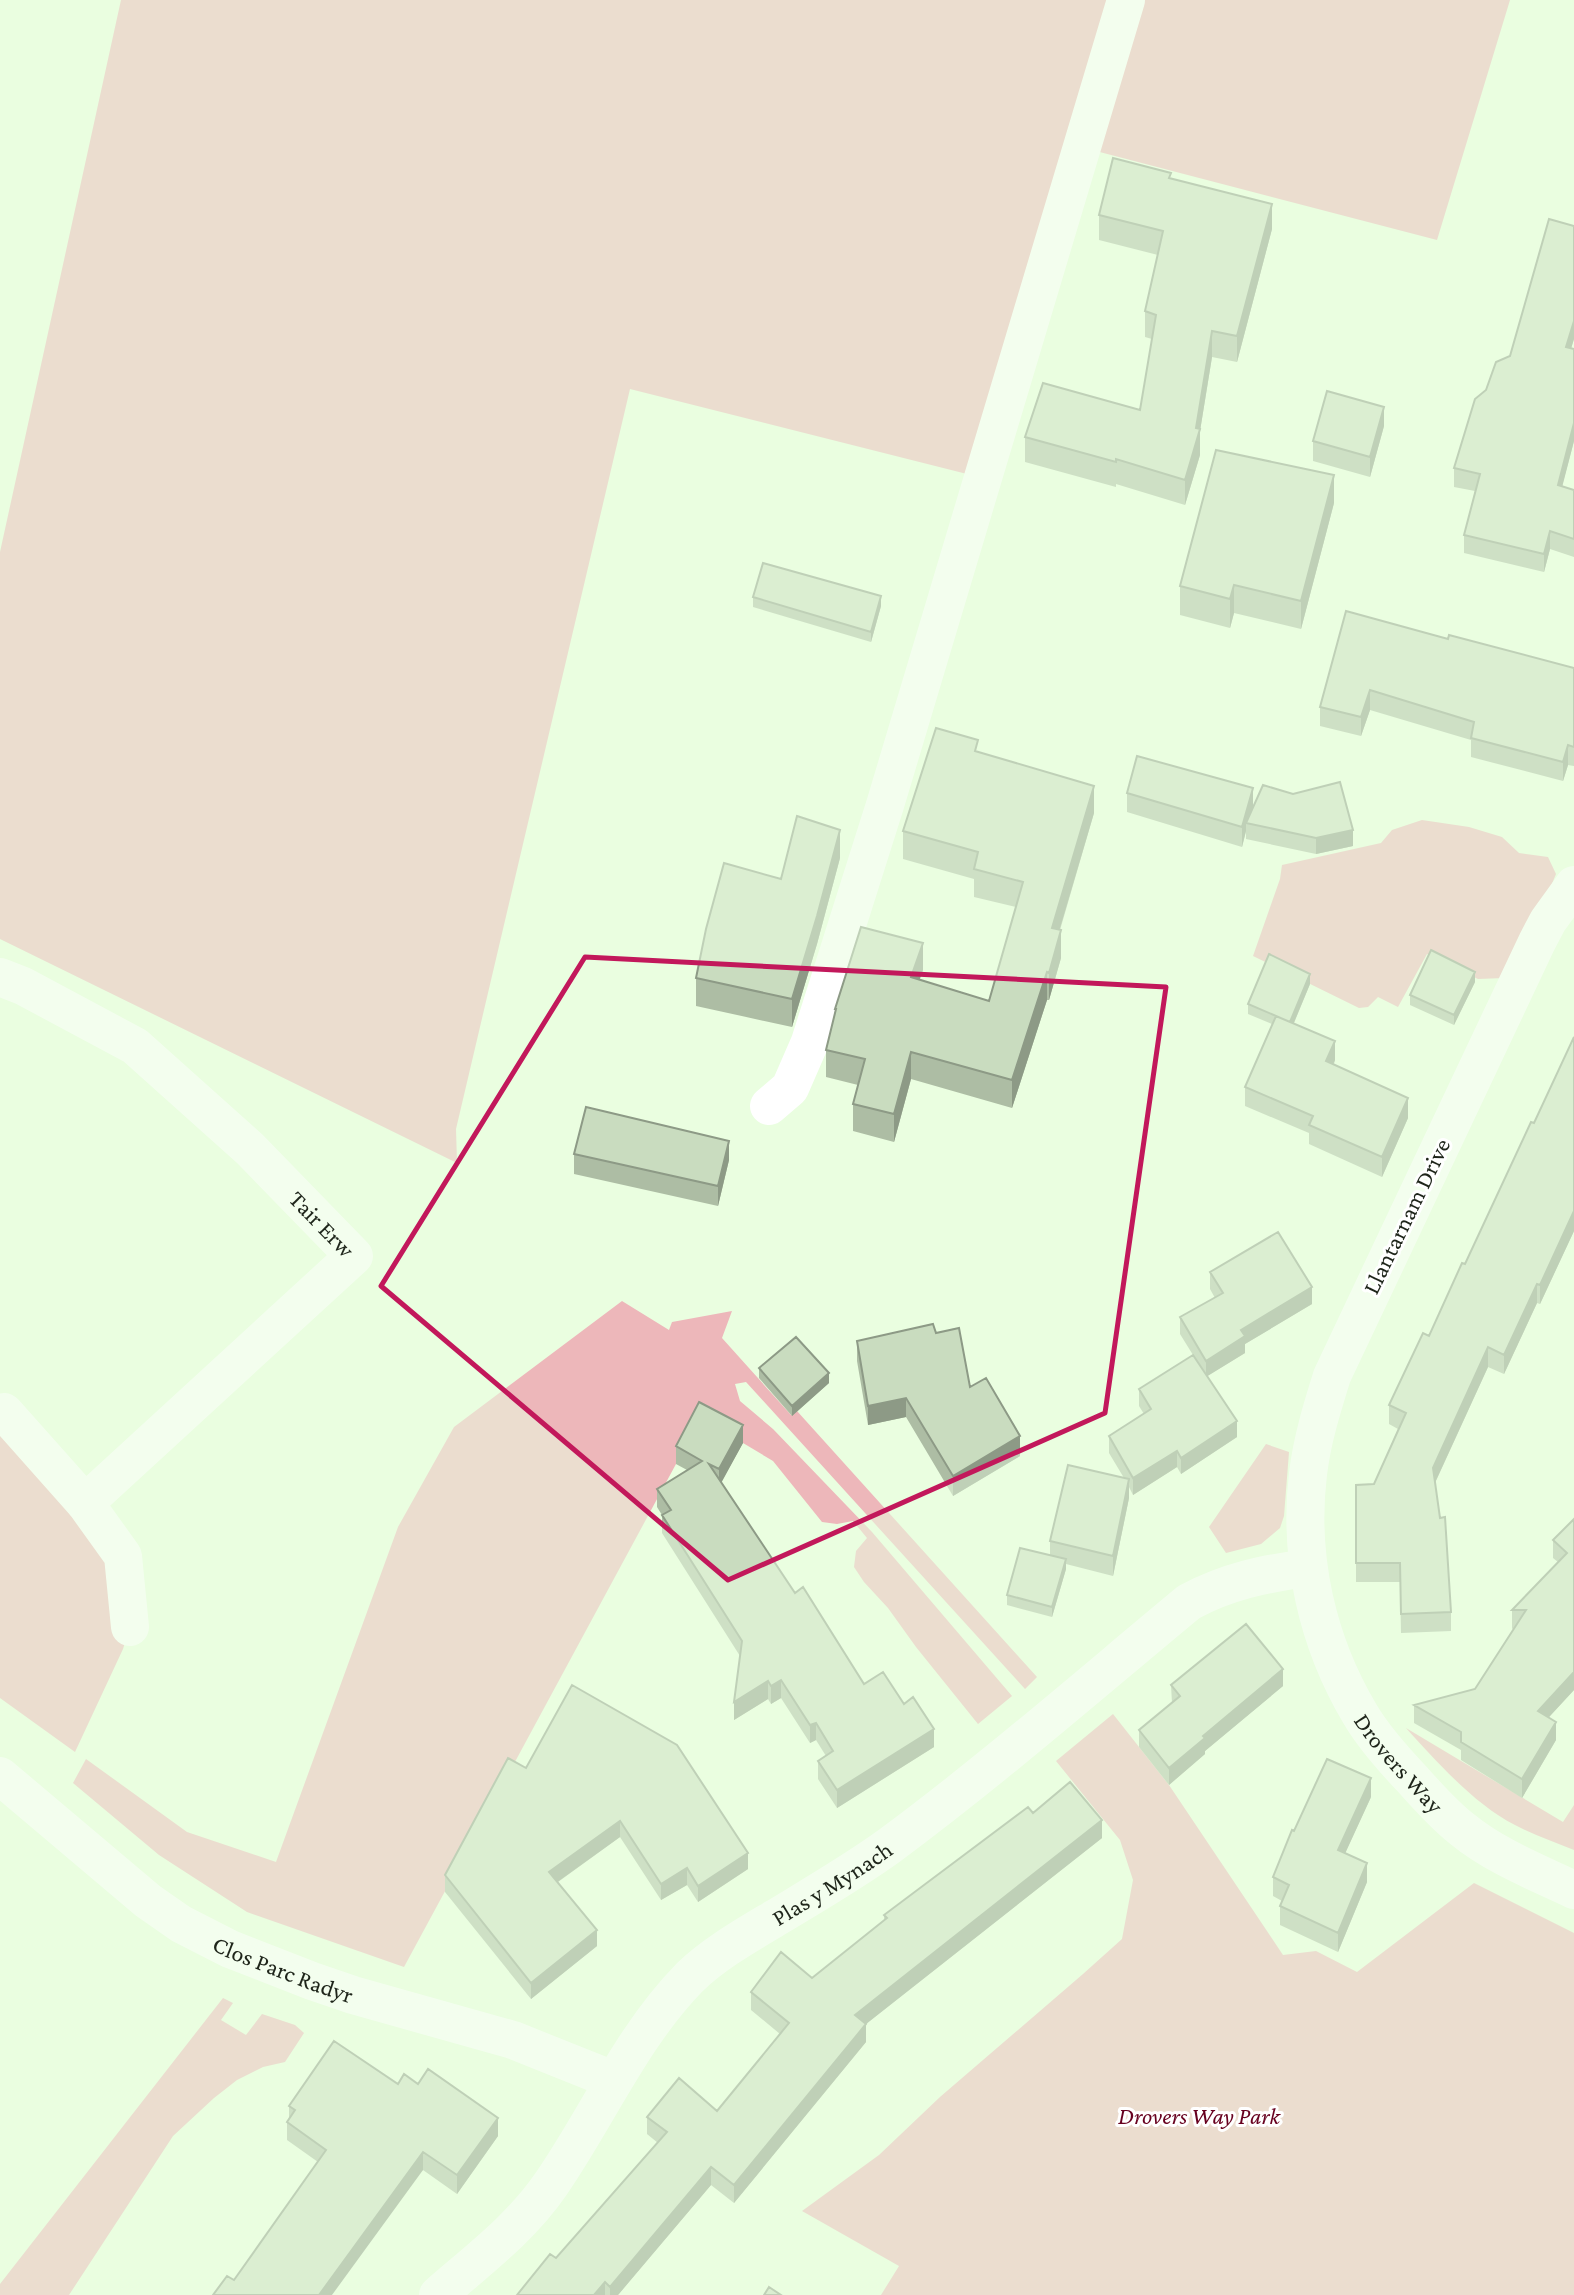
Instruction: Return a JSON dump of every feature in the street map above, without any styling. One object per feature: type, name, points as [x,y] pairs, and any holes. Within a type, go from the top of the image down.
[{"type":"street","points":[[769,1106],[790,1088],[810,1042],[886,805],[1126,0]]},
{"type":"street","name":"Llantarnam Drive","points":[[1307,1568],[1305,1522],[1308,1473],[1319,1419],[1332,1376],[1537,942],[1548,921],[1574,885]]},
{"type":"street","name":"Tair Erw","points":[[0,977],[23,986],[135,1046],[250,1149],[354,1256],[85,1503]]},
{"type":"street","points":[[4,1412],[85,1503],[123,1556],[130,1628]]},
{"type":"street","name":"Drovers Way","points":[[1307,1568],[1328,1647],[1345,1684],[1360,1715],[1397,1763],[1462,1830],[1507,1858],[1574,1890]]},
{"type":"street","name":"Plas y Mynach","points":[[439,2295],[520,2223],[551,2185],[613,2080],[660,2014],[691,1977],[738,1940],[849,1874],[890,1845],[990,1767],[1189,1602],[1211,1590],[1239,1580],[1307,1568]]},
{"type":"street","name":"Clos Parc Radyr","points":[[0,1776],[148,1901],[181,1924],[230,1950],[354,1995],[513,2040],[613,2080]]},
{"type":"highlighted area","points":[[585,957],[1166,987],[1105,1413],[728,1580],[381,1286]]},
{"type":"green space","points":[[121,0],[1110,0],[967,474],[630,389],[456,1129],[457,1163],[0,939],[0,552]]},
{"type":"green space","points":[[1139,0],[1510,0],[1437,240],[1092,150]]},
{"type":"green space","points":[[1422,820],[1469,827],[1502,837],[1519,853],[1548,857],[1556,874],[1540,913],[1504,978],[1478,979],[1427,954],[1398,1007],[1378,997],[1368,1007],[1359,1008],[1253,956],[1280,879],[1282,865],[1381,843],[1392,830]]},
{"type":"green space","points":[[622,1301],[669,1330],[672,1322],[732,1311],[722,1338],[791,1415],[797,1411],[1037,1677],[1025,1689],[746,1382],[735,1384],[740,1401],[773,1429],[872,1532],[1012,1696],[978,1724],[854,1567],[856,1551],[867,1538],[853,1521],[837,1524],[822,1522],[773,1461],[743,1443],[676,1464],[404,1967],[247,1912],[159,1855],[73,1783],[86,1759],[187,1832],[276,1862],[398,1527],[454,1427]]},
{"type":"green space","points":[[0,1434],[117,1567],[130,1626],[123,1649],[75,1752],[0,1698]]},
{"type":"green space","points":[[1266,1444],[1289,1452],[1284,1516],[1280,1528],[1261,1544],[1226,1553],[1209,1527]]},
{"type":"green space","name":"Drovers Way Park","points":[[1113,1714],[1169,1785],[1283,1955],[1316,1951],[1357,1972],[1474,1883],[1574,1933],[1574,2295],[881,2295],[899,2266],[802,2211],[879,2155],[940,2097],[1122,1939],[1133,1880],[1120,1840],[1056,1761]]},
{"type":"green space","points":[[1406,1728],[1563,1822],[1574,1805],[1574,1850],[1522,1829],[1485,1806]]},
{"type":"green space","points":[[223,1998],[233,2003],[221,2020],[246,2035],[262,2014],[295,2025],[304,2033],[285,2062],[263,2067],[237,2080],[173,2136],[69,2295],[0,2295],[0,2284]]},
{"type":"building","points":[[1113,158],[1171,173],[1169,178],[1272,204],[1237,336],[1212,331],[1196,428],[1200,429],[1185,480],[1116,459],[1116,462],[1025,437],[1043,383],[1140,410],[1156,315],[1145,311],[1163,231],[1099,215]]},
{"type":"building","points":[[1549,219],[1574,226],[1574,321],[1566,347],[1574,349],[1574,423],[1558,485],[1574,490],[1574,539],[1550,531],[1544,554],[1464,535],[1480,474],[1454,468],[1475,399],[1486,390],[1496,362],[1510,356]]},
{"type":"building","points":[[1327,391],[1384,407],[1370,457],[1313,441]]},
{"type":"building","points":[[1216,450],[1334,475],[1301,601],[1234,585],[1230,599],[1180,586]]},
{"type":"building","points":[[763,563],[881,596],[871,632],[753,597]]},
{"type":"building","points":[[1346,611],[1448,639],[1449,635],[1574,668],[1574,747],[1568,745],[1563,762],[1471,738],[1474,722],[1370,690],[1361,717],[1320,707]]},
{"type":"building","points":[[936,728],[978,740],[975,751],[1094,786],[1052,928],[1061,930],[1012,1080],[911,1052],[894,1114],[853,1104],[865,1059],[826,1050],[835,1009],[861,927],[923,943],[911,977],[989,1001],[1023,882],[974,869],[978,852],[903,831]]},
{"type":"building","points":[[1137,756],[1253,788],[1242,827],[1127,793]]},
{"type":"building","points":[[1340,782],[1353,830],[1316,838],[1246,823],[1263,785],[1293,794]]},
{"type":"building","points":[[797,816],[840,830],[792,999],[696,978],[724,863],[781,879]]},
{"type":"building","points":[[1431,950],[1475,972],[1454,1015],[1410,995]]},
{"type":"building","points":[[1269,954],[1310,974],[1290,1022],[1248,1004]]},
{"type":"building","points":[[1276,1016],[1335,1041],[1326,1061],[1408,1098],[1382,1157],[1309,1125],[1313,1116],[1245,1087]]},
{"type":"building","points":[[1574,1037],[1574,1211],[1504,1355],[1488,1347],[1433,1468],[1440,1518],[1445,1517],[1451,1612],[1401,1614],[1400,1563],[1356,1563],[1356,1485],[1374,1484],[1406,1413],[1389,1405],[1423,1333],[1429,1336],[1462,1263],[1465,1264]]},
{"type":"building","points":[[586,1107],[729,1141],[718,1186],[574,1154]]},
{"type":"building","points":[[1278,1232],[1312,1287],[1241,1330],[1245,1336],[1206,1361],[1180,1317],[1223,1293],[1210,1272]]},
{"type":"building","points":[[933,1324],[936,1333],[959,1328],[970,1387],[986,1378],[1020,1436],[953,1476],[906,1398],[868,1406],[857,1341]]},
{"type":"building","points":[[796,1337],[829,1373],[792,1406],[759,1368]]},
{"type":"building","points":[[1193,1355],[1237,1421],[1181,1458],[1177,1451],[1133,1478],[1109,1436],[1151,1409],[1139,1389]]},
{"type":"building","points":[[699,1402],[743,1425],[719,1469],[709,1464],[795,1593],[803,1587],[864,1684],[883,1672],[904,1704],[913,1697],[934,1729],[837,1790],[818,1761],[833,1751],[816,1723],[810,1725],[781,1680],[771,1686],[768,1681],[734,1702],[742,1641],[662,1515],[671,1510],[657,1489],[702,1461],[676,1446]]},
{"type":"building","points":[[1068,1465],[1129,1479],[1113,1556],[1050,1541]]},
{"type":"building","points":[[1574,1519],[1574,1672],[1538,1711],[1556,1722],[1522,1779],[1461,1742],[1461,1732],[1414,1705],[1475,1689],[1526,1610],[1512,1610],[1567,1553],[1553,1540]]},
{"type":"building","points":[[1020,1548],[1066,1559],[1052,1607],[1007,1595]]},
{"type":"building","points":[[1246,1624],[1283,1669],[1169,1768],[1139,1730],[1180,1696],[1171,1685]]},
{"type":"building","points":[[572,1685],[677,1745],[748,1853],[698,1886],[687,1868],[661,1884],[620,1821],[549,1872],[597,1930],[531,1983],[445,1875],[508,1758],[526,1768]]},
{"type":"building","points":[[1327,1759],[1371,1778],[1338,1850],[1367,1863],[1338,1933],[1280,1906],[1289,1885],[1273,1877],[1292,1830],[1294,1831]]},
{"type":"building","points":[[1070,1782],[1102,1820],[855,2015],[866,2024],[734,2185],[711,2167],[610,2287],[605,2282],[594,2295],[517,2295],[550,2254],[556,2258],[667,2132],[647,2117],[679,2078],[717,2111],[789,2023],[751,1992],[781,1952],[812,1978],[887,1918],[884,1915],[1028,1807],[1033,1813]]},
{"type":"building","points":[[334,2041],[398,2084],[404,2074],[418,2084],[428,2069],[498,2118],[457,2175],[423,2152],[319,2295],[213,2295],[227,2276],[234,2280],[326,2150],[287,2122],[295,2110],[289,2106]]},
{"type":"building","points":[[769,2287],[781,2295],[764,2295]]}]
